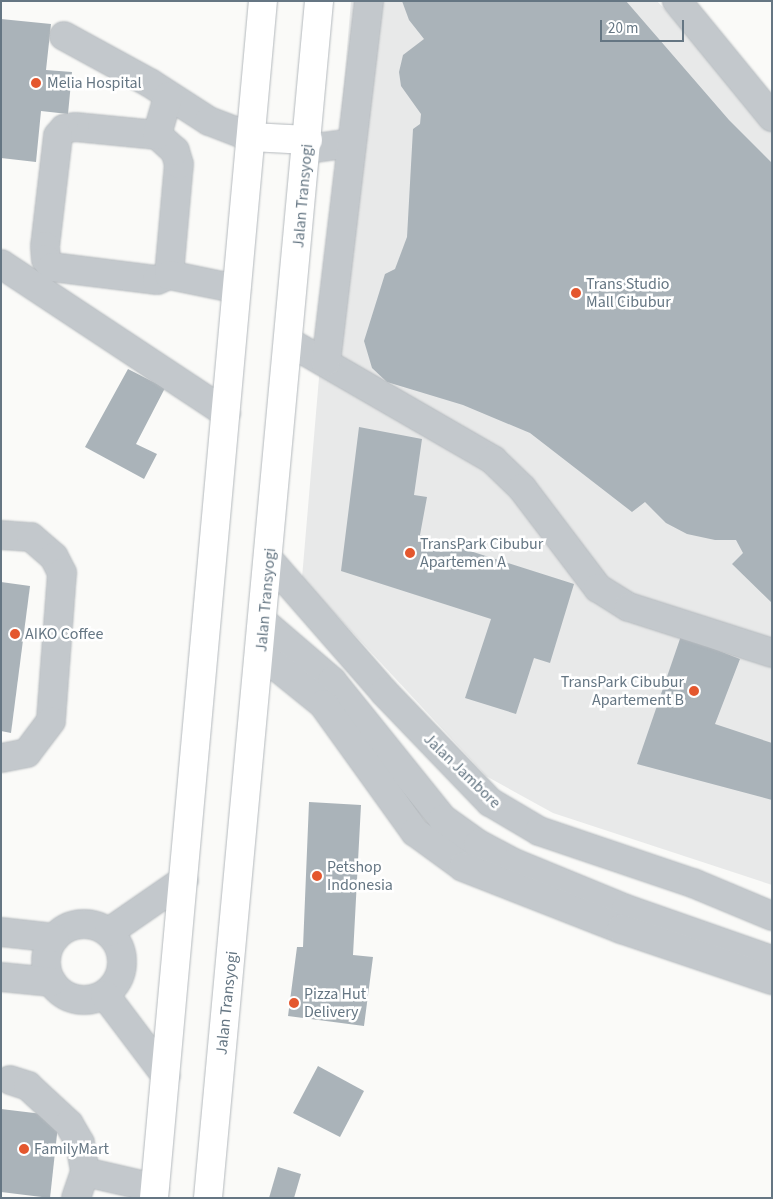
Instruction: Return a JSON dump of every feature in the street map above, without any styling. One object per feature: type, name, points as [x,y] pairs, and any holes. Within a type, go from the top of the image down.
[{"type":"highway","points":[[155,1193],[263,1]]},
{"type":"highway","name":"Jalan Transyogi","points":[[208,1198],[264,622],[308,144],[319,1]]},
{"type":"highway","points":[[251,137],[308,144]]},
{"type":"street","points":[[326,362],[369,1]]},
{"type":"street","points":[[677,1],[772,117]]},
{"type":"street","points":[[64,36],[208,120],[251,137]]},
{"type":"street","points":[[157,135],[168,97]]},
{"type":"street","points":[[169,275],[179,164],[175,150],[157,135],[75,127],[64,129],[58,136],[49,197],[46,259],[52,267],[157,280],[169,275],[237,289]]},
{"type":"street","points":[[308,144],[352,142]]},
{"type":"street","points":[[1,264],[226,413]]},
{"type":"street","points":[[289,342],[493,460],[522,488],[598,588],[629,607],[772,653]]},
{"type":"street","points":[[1,535],[31,537],[54,558],[62,573],[51,721],[27,753],[1,758]]},
{"type":"street","name":"Jalan Jambore","points":[[269,560],[447,760],[502,810],[548,835],[693,883],[772,916]]},
{"type":"street","points":[[264,622],[332,681],[443,819],[478,844],[514,863],[626,909],[772,960]]},
{"type":"street","points":[[261,654],[323,704],[415,832],[463,867],[621,929],[772,980]]},
{"type":"street","points":[[415,832],[443,819]]},
{"type":"street","points":[[463,867],[478,844]]},
{"type":"street","points":[[109,932],[184,880]]},
{"type":"street","points":[[91,924],[109,932],[122,952],[120,976],[105,995],[86,1001],[66,996],[52,982],[46,967],[48,951],[55,938],[72,926],[91,924]]},
{"type":"street","points":[[1,932],[55,938]]},
{"type":"street","points":[[1,977],[52,982]]},
{"type":"street","points":[[105,995],[166,1076]]},
{"type":"street","points":[[10,1080],[28,1086],[69,1124],[80,1143],[85,1172],[76,1198]]},
{"type":"street","points":[[85,1172],[155,1193]]},
{"type":"shaded area","points":[[351,1],[657,1],[772,126],[772,885],[553,813],[486,776],[302,578]]},
{"type":"building","name":"Trans Studio Mall Cibubur","points":[[402,1],[626,1],[729,120],[772,163],[772,603],[732,564],[743,553],[736,540],[715,540],[687,534],[666,523],[645,502],[632,512],[530,433],[463,405],[387,382],[372,368],[364,341],[385,274],[395,269],[407,237],[413,129],[420,124],[421,114],[401,86],[399,72],[403,55],[424,39],[409,20]]},
{"type":"building","name":"Melia Hospital","points":[[1,19],[51,24],[46,70],[72,72],[68,114],[41,111],[36,162],[1,158]]},
{"type":"building","points":[[128,369],[165,388],[136,444],[157,454],[144,479],[85,447]]},
{"type":"building","name":"TransPark Cibubur Apartemen A","points":[[359,427],[422,439],[414,495],[427,497],[420,535],[574,584],[550,663],[534,658],[516,714],[465,698],[491,619],[341,571]]},
{"type":"building","points":[[1,582],[30,586],[11,733],[1,731]]},
{"type":"building","name":"TransPark Cibubur Apartement B","points":[[681,636],[740,659],[715,724],[772,743],[772,800],[637,764]]},
{"type":"building","points":[[309,802],[361,805],[353,955],[373,957],[364,1026],[288,1016],[297,947],[303,947]]},
{"type":"building","points":[[318,1066],[364,1091],[340,1137],[293,1113]]},
{"type":"building","points":[[1,1109],[59,1116],[50,1198],[1,1192]]},
{"type":"building","points":[[278,1167],[301,1174],[294,1198],[269,1198]]},
{"type":"place","name":"Melia Hospital","points":[[36,83]]},
{"type":"place","name":"Trans Studio Mall Cibubur","points":[[576,293]]},
{"type":"place","name":"TransPark Cibubur Apartemen A","points":[[410,553]]},
{"type":"place","name":"AIKO Coffee","points":[[15,634]]},
{"type":"place","name":"TransPark Cibubur Apartement B","points":[[694,691]]},
{"type":"place","name":"Petshop Indonesia","points":[[317,876]]},
{"type":"place","name":"Pizza Hut Delivery","points":[[294,1003]]},
{"type":"place","name":"FamilyMart","points":[[24,1149]]}]
